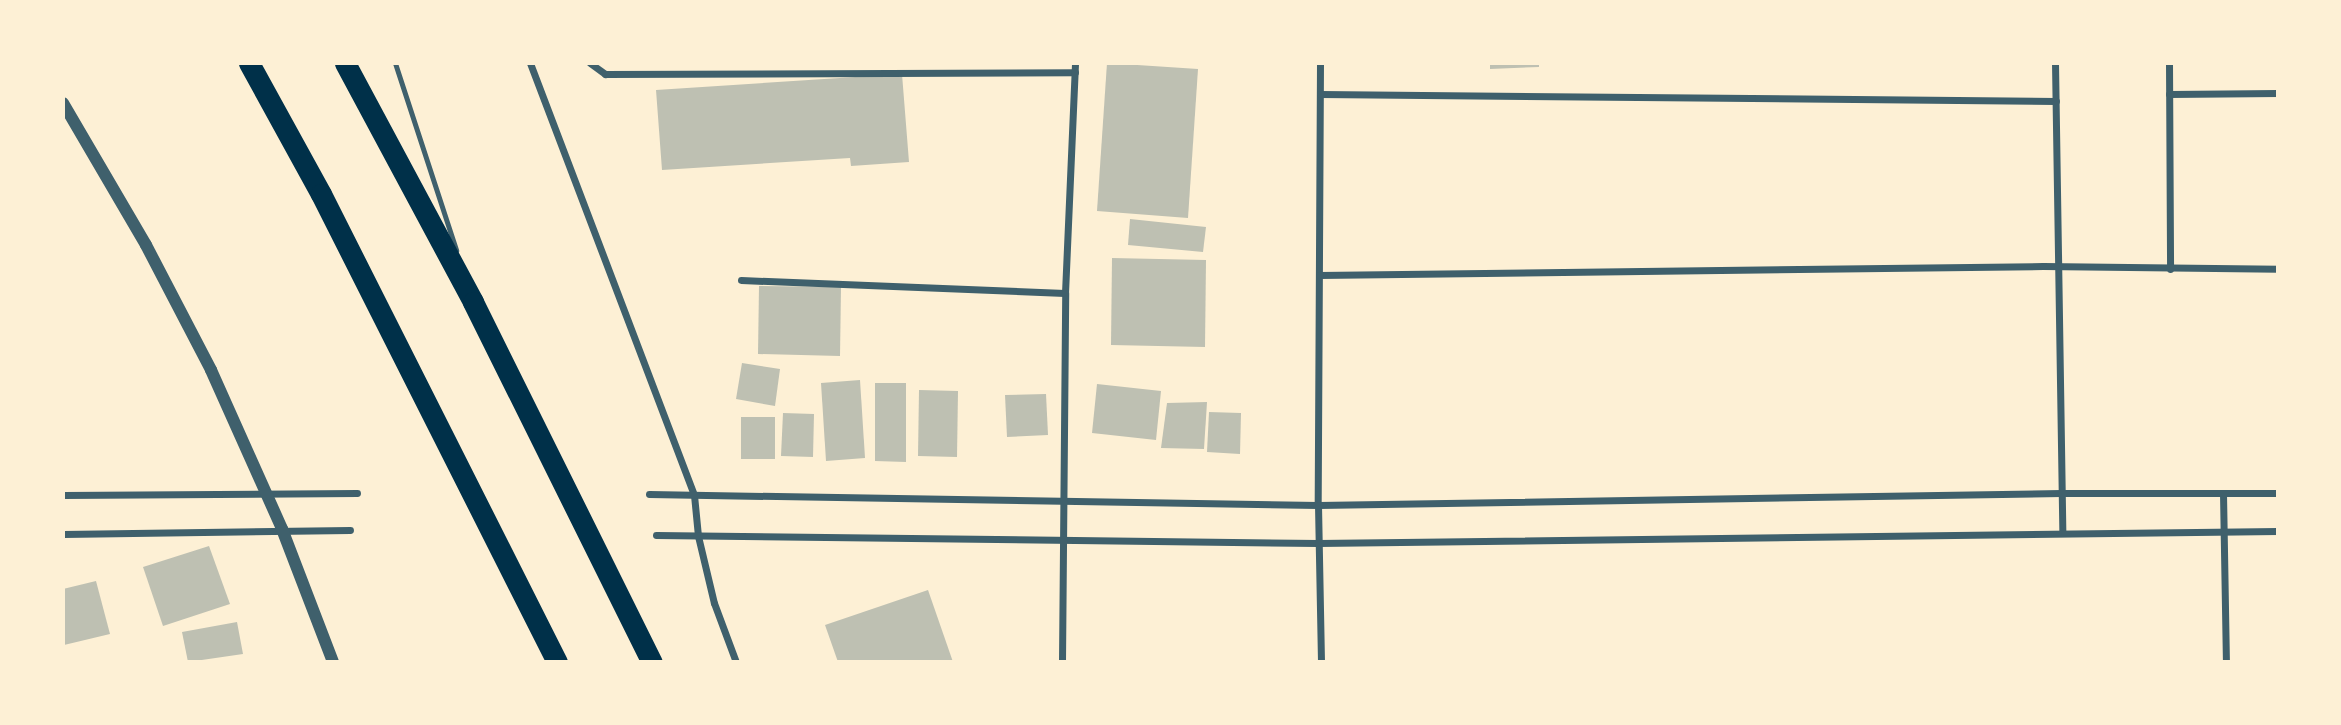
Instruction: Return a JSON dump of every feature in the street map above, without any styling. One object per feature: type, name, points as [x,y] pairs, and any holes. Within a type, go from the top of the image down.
[{"type":"highway","points":[[249,63],[321,194],[556,662]]},
{"type":"highway","points":[[345,63],[473,302],[652,662]]},
{"type":"street","points":[[530,63],[694,495],[698,536],[714,603],[736,662]]},
{"type":"street","points":[[590,63],[605,74],[1075,72]]},
{"type":"street","points":[[1062,662],[1065,293],[1075,63]]},
{"type":"street","points":[[1320,63],[1318,543],[1321,662]]},
{"type":"street","points":[[2055,63],[2062,532]]},
{"type":"street","points":[[2169,63],[2170,269]]},
{"type":"street","points":[[2169,94],[2278,93]]},
{"type":"street","points":[[1320,94],[2056,101]]},
{"type":"street","points":[[63,103],[146,245],[205,359],[267,493],[333,662]]},
{"type":"street","points":[[1319,275],[2058,266],[2278,269]]},
{"type":"street","points":[[741,280],[1065,293]]},
{"type":"street","points":[[63,495],[357,493]]},
{"type":"street","points":[[649,494],[1062,503],[1318,505],[2061,493],[2278,493]]},
{"type":"street","points":[[2223,493],[2226,662]]},
{"type":"street","points":[[63,534],[350,530]]},
{"type":"street","points":[[656,536],[1061,543],[1318,543],[2278,531]]},
{"type":"lane","points":[[395,63],[473,302]]},
{"type":"building","points":[[1107,63],[1198,69],[1188,218],[1097,211]]},
{"type":"building","points":[[1490,63],[1539,63],[1539,67],[1490,69]]},
{"type":"building","points":[[902,74],[909,162],[851,166],[850,158],[662,170],[656,90]]},
{"type":"building","points":[[1130,219],[1206,227],[1203,252],[1128,245]]},
{"type":"building","points":[[1112,258],[1206,260],[1205,347],[1111,345]]},
{"type":"building","points":[[759,286],[841,287],[840,356],[758,354]]},
{"type":"building","points":[[742,363],[780,369],[775,406],[736,399]]},
{"type":"building","points":[[860,380],[865,458],[826,461],[821,383]]},
{"type":"building","points":[[875,383],[906,383],[906,462],[875,461]]},
{"type":"building","points":[[1097,384],[1161,391],[1156,440],[1092,433]]},
{"type":"building","points":[[919,390],[958,391],[957,457],[918,456]]},
{"type":"building","points":[[1046,394],[1048,435],[1007,437],[1005,395]]},
{"type":"building","points":[[1207,402],[1204,449],[1161,448],[1167,403]]},
{"type":"building","points":[[1209,412],[1241,413],[1240,454],[1207,452]]},
{"type":"building","points":[[783,413],[814,414],[813,457],[781,456]]},
{"type":"building","points":[[741,417],[775,417],[775,459],[741,459]]},
{"type":"building","points":[[209,546],[230,604],[163,626],[143,567]]},
{"type":"building","points":[[96,581],[110,634],[64,645],[63,589]]},
{"type":"building","points":[[928,590],[953,662],[838,662],[825,625]]},
{"type":"building","points":[[237,622],[243,654],[188,662],[182,632]]}]
